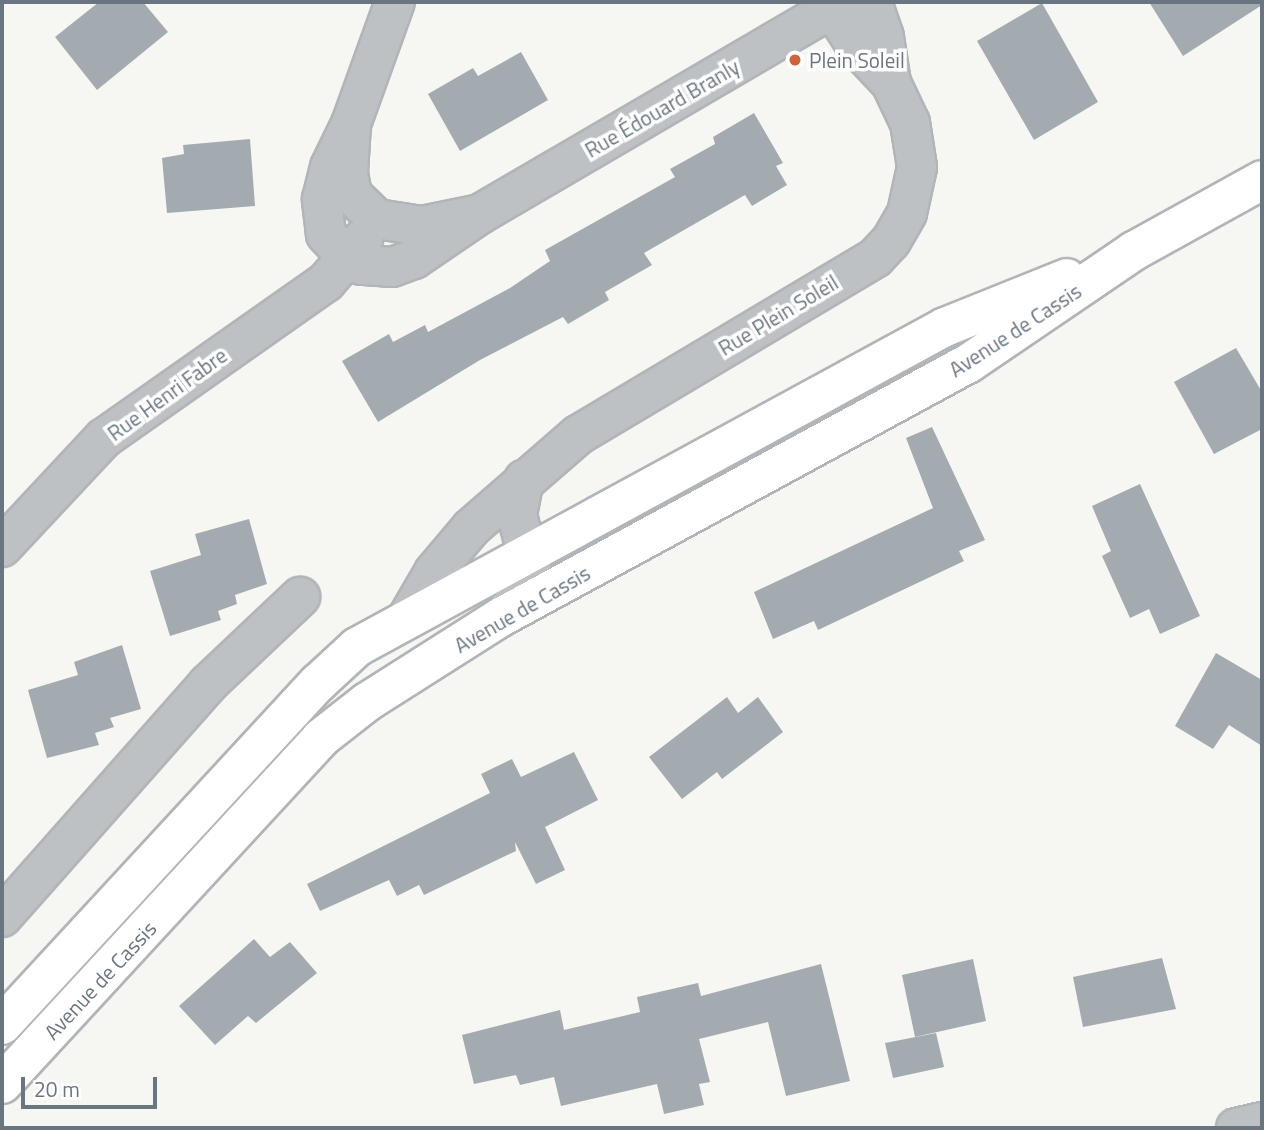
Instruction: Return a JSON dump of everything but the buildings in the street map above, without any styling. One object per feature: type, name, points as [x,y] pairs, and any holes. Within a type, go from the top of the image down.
[{"type":"main road","name":"Avenue de Cassis","points":[[2,1084],[321,738],[367,702],[501,617],[969,363],[1134,251],[1262,180]]},
{"type":"main road","name":"Avenue de Cassis","points":[[2,1026],[318,682],[357,647],[529,549],[945,327],[1134,251]]},
{"type":"street","points":[[349,259],[336,250],[326,234],[322,199],[330,167],[351,124],[395,2]]},
{"type":"street","name":"Rue Plein Soleil","points":[[409,615],[434,572],[471,528],[578,435],[874,258],[891,241],[908,213],[917,167],[910,123],[891,83],[884,37],[872,2]]},
{"type":"street","name":"Rue Plein Soleil","points":[[837,5],[856,47],[891,83]]},
{"type":"street","name":"Rue Édouard Branly","points":[[349,259],[361,265],[393,268],[414,259],[480,214],[837,5]]},
{"type":"street","points":[[351,124],[348,173],[352,195],[377,219]]},
{"type":"street","name":"Rue Édouard Branly","points":[[377,219],[421,226],[480,214]]},
{"type":"street","name":"Rue Henri Fabre","points":[[2,547],[104,438],[326,282],[349,259],[377,219]]},
{"type":"street","points":[[501,617],[526,583],[529,549],[517,515],[524,480]]},
{"type":"street","points":[[2,917],[208,684],[300,597]]},
{"type":"street","points":[[1236,1128],[1262,1122]]},
{"type":"place","name":"Plein Soleil","points":[[795,60]]}]
